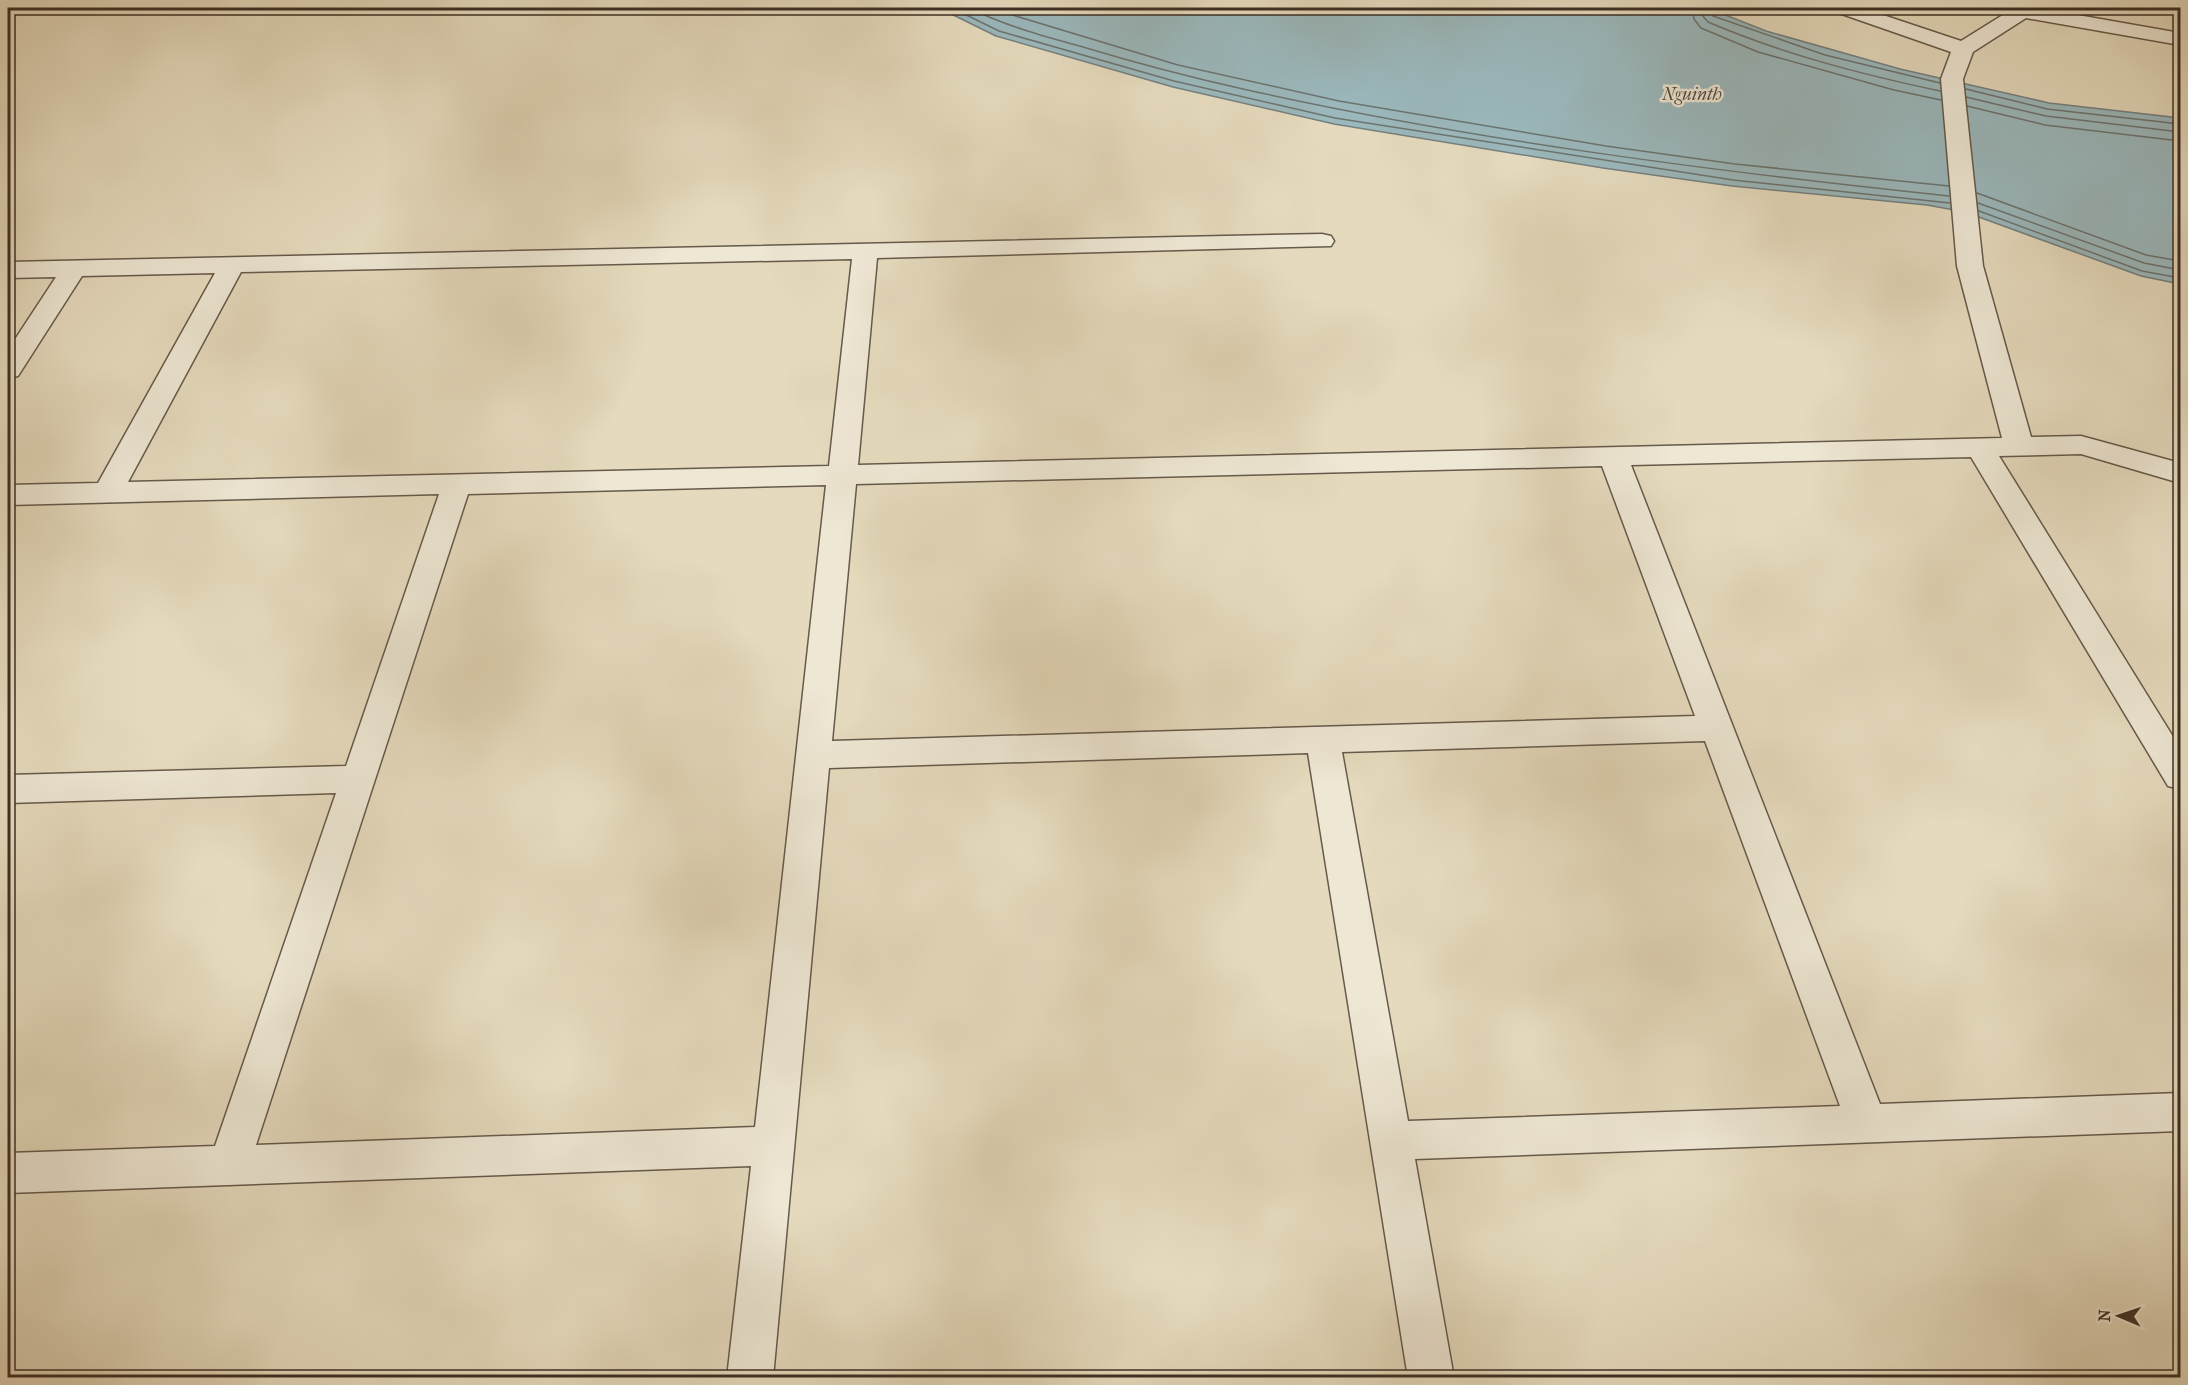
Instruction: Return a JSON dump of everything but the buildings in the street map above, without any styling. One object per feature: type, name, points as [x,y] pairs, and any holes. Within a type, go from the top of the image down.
[{"type":"street","points":[[1843,8],[1963,49]]},
{"type":"street","points":[[2019,446],[1970,266],[1952,79],[1963,49],[2024,9],[2181,39]]},
{"type":"street","points":[[8,270],[1322,241]]},
{"type":"street","points":[[750,1377],[865,251]]},
{"type":"street","points":[[106,493],[232,265]]},
{"type":"street","points":[[8,370],[74,269]]},
{"type":"street","points":[[8,495],[2081,445],[2181,473]]},
{"type":"street","points":[[1979,447],[2178,769]]},
{"type":"street","points":[[1613,456],[1867,1124]]},
{"type":"street","points":[[229,1165],[457,484]]},
{"type":"street","points":[[813,755],[1716,728]]},
{"type":"street","points":[[1323,740],[1431,1377]]},
{"type":"street","points":[[8,789],[359,778]]},
{"type":"street","points":[[1391,1141],[2181,1112]]},
{"type":"street","points":[[8,1173],[773,1146]]},
{"type":"water","name":"Nguinth","points":[[939,8],[1708,8],[1766,31],[1900,69],[2049,103],[2180,118],[2180,284],[2141,276],[1965,212],[1927,205],[1732,186],[1603,168],[1334,124],[1173,87],[996,36]]}]
